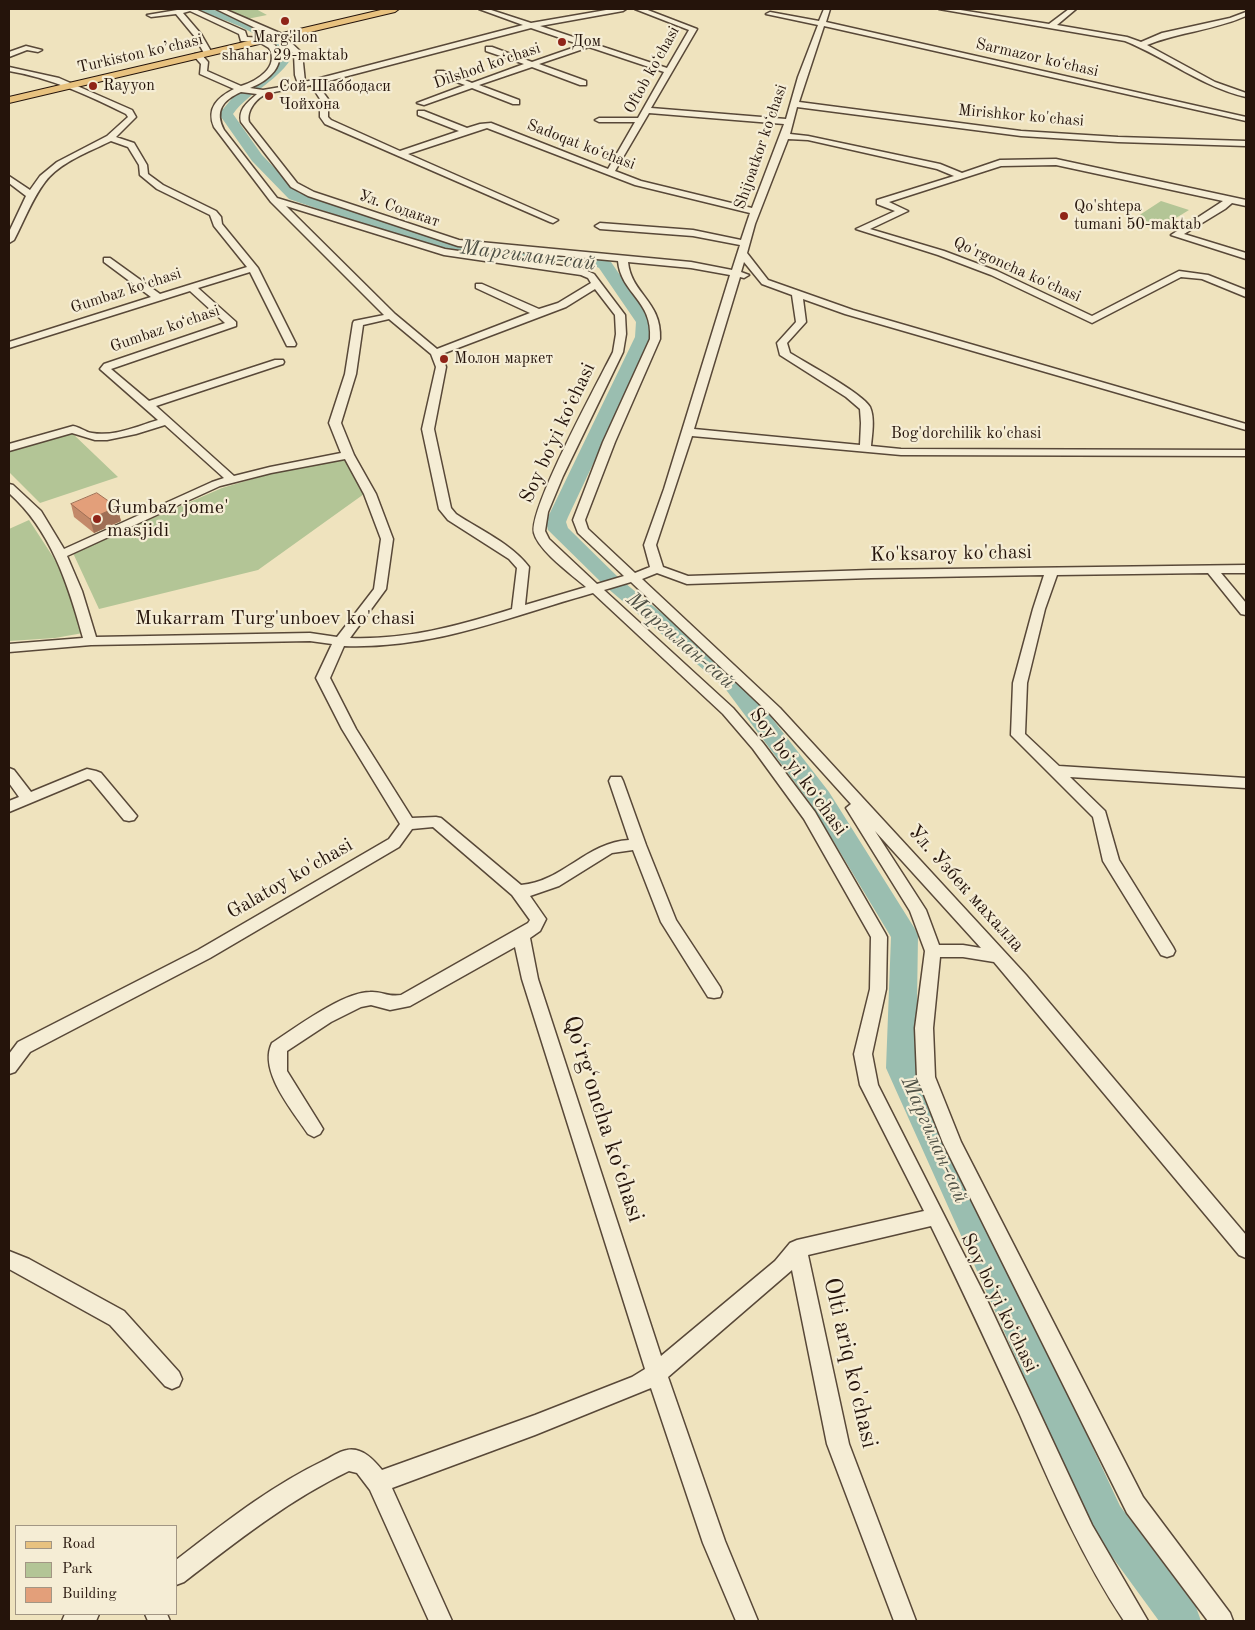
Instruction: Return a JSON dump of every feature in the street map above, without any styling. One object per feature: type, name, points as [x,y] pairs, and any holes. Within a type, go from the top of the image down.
[{"type":"main road","name":"Turkiston ko’chasi","points":[[9,100],[395,9]]},
{"type":"street","points":[[151,15],[190,9],[242,33],[244,39],[260,40],[272,48],[277,58],[276,63],[264,78],[244,90],[223,99],[214,114],[215,122],[274,200],[391,316],[436,353],[441,367],[428,429],[445,509],[452,517],[513,556],[523,567],[518,612]]},
{"type":"street","points":[[219,9],[279,36],[298,53],[299,74],[302,85]]},
{"type":"street","points":[[482,9],[668,71]]},
{"type":"street","points":[[581,9],[594,14]]},
{"type":"street","points":[[198,56],[205,64],[203,72],[244,90],[261,92],[312,83],[416,54],[532,25],[623,9]]},
{"type":"street","name":"Oftob koʻchasi","points":[[610,173],[693,29],[639,9]]},
{"type":"street","name":"Shijoatkor koʻchasi","points":[[657,569],[650,545],[687,432],[743,248],[785,136],[794,104],[827,9]]},
{"type":"street","points":[[943,9],[1115,36],[1142,44],[1212,84],[1246,95]]},
{"type":"street","points":[[1050,27],[1074,9]]},
{"type":"street","points":[[178,12],[198,36],[208,53]]},
{"type":"street","name":"Sarmazor koʻchasi","points":[[770,14],[821,23],[1246,119]]},
{"type":"street","points":[[1142,44],[1165,35],[1232,20],[1246,14]]},
{"type":"street","name":"Dilshod koʻchasi","points":[[421,103],[590,44]]},
{"type":"street","points":[[9,55],[26,48],[38,50]]},
{"type":"street","points":[[489,49],[583,83]]},
{"type":"street","points":[[9,69],[37,73],[72,86],[132,114],[132,117],[110,138],[60,164],[43,178],[31,195],[9,240]]},
{"type":"street","points":[[440,73],[516,102]]},
{"type":"street","points":[[312,83],[324,99],[324,117],[328,122],[553,220]]},
{"type":"street","name":"Ул. Содакат","points":[[261,92],[243,113],[245,122],[294,185],[301,190],[458,243],[622,258],[736,272],[849,312],[1246,427]]},
{"type":"street","name":"Mirishkor ko'chasi","points":[[794,104],[840,107],[989,130],[1114,139],[1246,143]]},
{"type":"street","points":[[646,110],[789,122]]},
{"type":"street","points":[[421,113],[467,131]]},
{"type":"street","points":[[599,120],[639,120]]},
{"type":"street","name":"Sadoqat koʻchasi","points":[[400,154],[482,126],[491,126],[638,183],[755,212]]},
{"type":"street","points":[[785,136],[808,138],[940,167],[962,176]]},
{"type":"street","points":[[110,138],[130,145],[143,165],[144,175],[154,183],[212,213],[216,218],[217,224],[253,268],[291,344]]},
{"type":"street","name":"Qo'rgoncha ko'chasi","points":[[1246,203],[1056,162],[1000,163],[880,202],[903,211],[861,229],[941,252],[994,273],[1092,320],[1179,274],[1190,273],[1203,276],[1246,294]]},
{"type":"street","points":[[9,179],[31,195]]},
{"type":"street","name":"Soy boʻyi koʻchasi","points":[[274,200],[444,252],[584,272],[591,276],[620,315],[621,334],[618,352],[557,476],[542,512],[539,531],[543,541],[706,690],[758,746],[810,816],[856,894],[879,937],[878,989],[863,1054],[869,1085],[936,1217],[1014,1378],[1079,1525],[1113,1588],[1137,1621]]},
{"type":"street","points":[[1230,200],[1222,207],[1176,235],[1246,256]]},
{"type":"street","points":[[600,226],[693,233],[743,248],[769,283]]},
{"type":"street","name":"Ул. Узбек махалла","points":[[622,258],[624,273],[651,310],[658,329],[602,460],[582,512],[579,526],[775,711],[999,957],[1246,1249]]},
{"type":"street","points":[[107,260],[157,297]]},
{"type":"street","name":"Gumbaz ko'chasi","points":[[9,345],[253,268]]},
{"type":"street","points":[[436,353],[562,305],[596,284]]},
{"type":"street","points":[[480,286],[539,313]]},
{"type":"street","name":"Gumbaz koʻchasi","points":[[190,287],[232,324],[105,368],[189,440],[232,480]]},
{"type":"street","points":[[797,294],[801,322],[782,343],[785,355],[850,395],[865,408],[867,423],[865,448]]},
{"type":"street","points":[[314,1129],[278,1072],[278,1048],[326,1017],[357,1002],[371,998],[390,1003],[404,1001],[521,936],[534,928],[538,919],[518,891],[436,822],[408,824],[349,729],[323,678],[339,643],[380,589],[387,539],[370,494],[348,455],[335,423],[347,395],[354,367],[358,322],[391,316]]},
{"type":"street","points":[[148,405],[279,362]]},
{"type":"street","points":[[9,448],[73,430],[85,436],[106,437],[166,421]]},
{"type":"street","name":"Bog'dorchilik ko'chasi","points":[[687,432],[901,452],[1246,453]]},
{"type":"street","points":[[60,555],[192,494],[232,480],[270,470],[348,455]]},
{"type":"street","points":[[9,487],[36,513],[60,555],[80,600],[91,641]]},
{"type":"street","name":"Mukarram Turg'unboev ko'chasi","points":[[9,648],[91,641],[310,638],[339,643],[392,643],[424,638],[497,619],[634,578],[657,569]]},
{"type":"street","name":"Ko'ksaroy ko'chasi","points":[[657,569],[687,580],[871,574],[1246,569]]},
{"type":"street","points":[[1212,570],[1246,611]]},
{"type":"street","points":[[1052,572],[1020,683],[1018,735],[1100,815],[1111,861],[1167,951]]},
{"type":"street","points":[[822,763],[879,846],[918,910],[933,951],[924,1028],[926,1077],[952,1143],[1135,1505],[1222,1621]]},
{"type":"street","points":[[1056,771],[1246,783]]},
{"type":"street","points":[[9,773],[28,799]]},
{"type":"street","points":[[9,807],[87,774],[96,776],[129,816]]},
{"type":"street","points":[[616,781],[638,844],[669,922],[714,992]]},
{"type":"street","name":"Galatoy ko'chasi","points":[[9,1067],[24,1047],[204,954],[394,843],[408,824]]},
{"type":"street","points":[[518,891],[528,891],[553,881],[608,847],[638,844]]},
{"type":"street","name":"Qo‘rg‘oncha ko‘chasi","points":[[521,936],[530,979],[687,1466],[714,1543],[747,1621]]},
{"type":"street","points":[[933,951],[963,951],[999,957]]},
{"type":"street","points":[[378,1482],[535,1425],[639,1384],[658,1372],[782,1267],[797,1249],[936,1217]]},
{"type":"street","name":"Olti ariq ko'chasi","points":[[797,1249],[838,1444],[905,1621]]},
{"type":"street","points":[[9,1260],[22,1265],[117,1318],[172,1379]]},
{"type":"street","points":[[178,1572],[259,1511],[308,1480],[348,1460],[363,1464],[378,1482],[441,1621]]},
{"type":"street","points":[[73,1621],[86,1615]]},
{"type":"green space","points":[[228,9],[256,9],[267,15],[247,19]]},
{"type":"green space","points":[[1161,201],[1189,210],[1163,226],[1135,218]]},
{"type":"green space","points":[[72,433],[118,477],[40,503],[9,472],[9,452]]},
{"type":"green space","points":[[347,458],[364,494],[258,570],[99,609],[73,553],[222,488],[273,473]]},
{"type":"green space","points":[[29,520],[61,569],[83,633],[55,638],[9,641],[9,529]]},
{"type":"building","points":[[97,493],[117,507],[90,519],[71,504]]},
{"type":"waterway","name":"Маргилан-сай","points":[[204,9],[263,34],[281,50],[285,59],[279,68],[239,99],[226,114],[257,158],[294,196],[433,243],[470,250],[596,261],[605,265],[644,322],[644,337],[558,517],[556,522],[558,530],[613,583],[732,682],[820,798],[905,936],[901,1068],[1107,1519],[1182,1621]]},
{"type":"place","name":"Marg'ilon shahar 29-maktab","points":[[285,21]]},
{"type":"place","name":"Дом","points":[[562,42]]},
{"type":"place","name":"Rayyon","points":[[93,86]]},
{"type":"place","name":"Сой Шаббодаси Чойхона","points":[[269,96]]},
{"type":"place","name":"Qo'shtepa tumani 50-maktab","points":[[1064,216]]},
{"type":"place","name":"Молон маркет","points":[[444,359]]},
{"type":"place","name":"Gumbaz jome' masjidi","points":[[97,519]]}]
